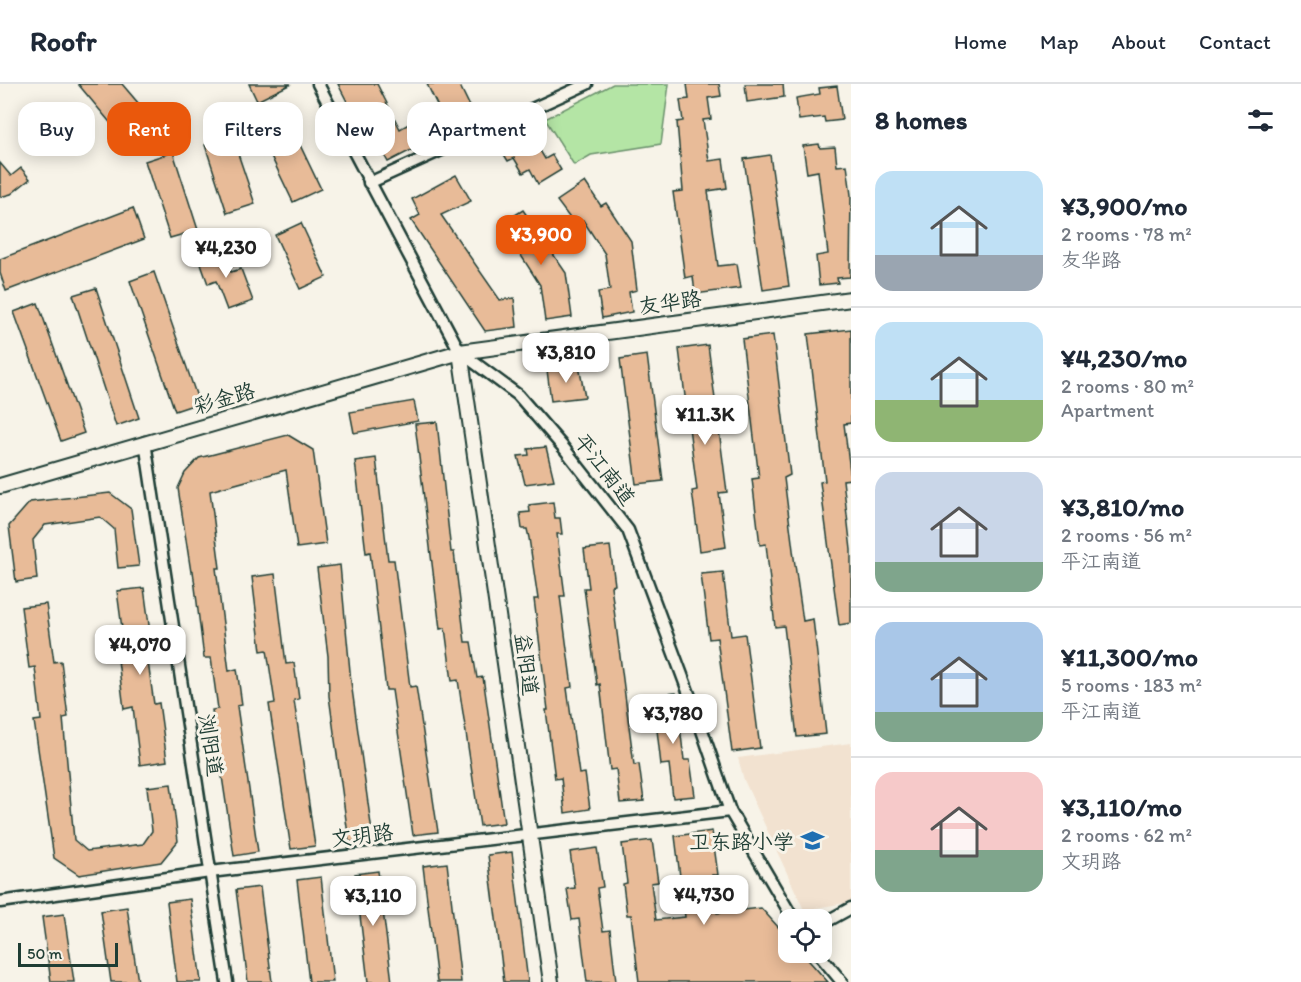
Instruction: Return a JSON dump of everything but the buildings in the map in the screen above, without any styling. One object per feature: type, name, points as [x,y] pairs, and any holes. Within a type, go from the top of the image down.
[{"type":"street","name":"平江南道","points":[[318,84],[460,352],[518,395],[571,456],[628,530],[730,812],[787,909]]},
{"type":"street","points":[[369,183],[587,84]]},
{"type":"street","name":"友华路","points":[[460,352],[851,299]]},
{"type":"street","name":"彩金路","points":[[0,486],[460,352]]},
{"type":"street","name":"益阳道","points":[[460,352],[551,982]]},
{"type":"street","name":"浏阳道","points":[[145,442],[227,982]]},
{"type":"street","name":"文玥路","points":[[0,902],[210,872],[730,812]]},
{"type":"street","points":[[832,918],[851,908]]},
{"type":"street","points":[[826,963],[842,982]]},
{"type":"shaded area","name":"卫东路小学","points":[[851,743],[851,902],[804,909],[744,780],[738,758]]},
{"type":"green space","points":[[613,84],[669,84],[661,144],[591,155],[574,165],[547,122],[547,118]]},
{"type":"place","name":"卫东路小学","points":[[812,841]]}]
